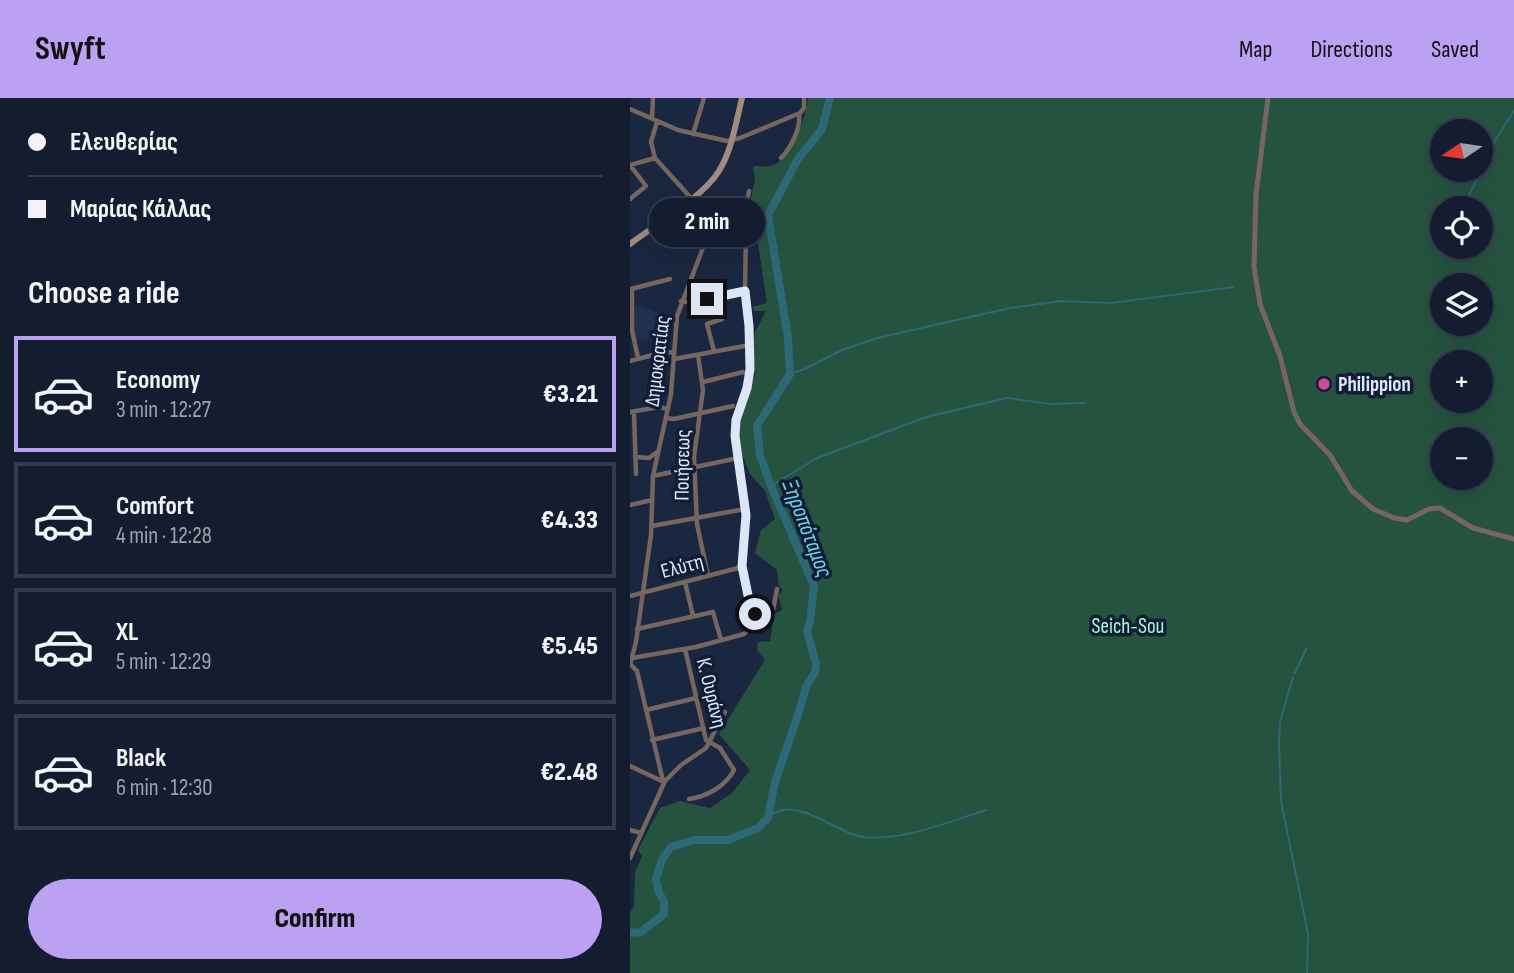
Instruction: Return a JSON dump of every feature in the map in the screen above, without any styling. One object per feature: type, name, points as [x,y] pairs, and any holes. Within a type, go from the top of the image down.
[{"type":"main road","points":[[630,244],[693,197],[718,172],[742,98]]},
{"type":"street","points":[[653,98],[651,141],[655,158],[693,197],[710,218],[711,226],[734,223],[742,225]]},
{"type":"street","points":[[693,134],[704,98]]},
{"type":"street","points":[[630,109],[693,134],[730,141],[799,114],[804,109],[804,98]]},
{"type":"street","points":[[1268,98],[1256,195],[1254,267],[1260,304],[1280,356],[1294,412],[1300,424],[1330,455],[1352,491],[1373,509],[1407,520],[1429,509],[1440,508],[1473,528],[1514,539]]},
{"type":"street","points":[[781,158],[799,124],[799,114]]},
{"type":"street","points":[[630,199],[646,186],[630,165],[655,158]]},
{"type":"street","points":[[632,658],[685,649],[746,633],[751,610],[742,566],[746,509],[735,428],[749,382],[750,345],[745,291],[746,232],[742,225],[749,191]]},
{"type":"street","name":"Δημοκρατίας","points":[[630,665],[638,629],[652,526],[653,477],[668,409],[676,319],[711,226]]},
{"type":"street","points":[[638,358],[631,327],[631,289],[670,279]]},
{"type":"street","points":[[681,301],[689,302],[745,291]]},
{"type":"street","points":[[714,351],[707,324],[722,319]]},
{"type":"street","points":[[674,359],[750,345]]},
{"type":"street","points":[[630,361],[663,352],[674,352]]},
{"type":"street","name":"Ποιήσεως","points":[[698,355],[703,382],[695,468],[697,518],[699,542],[708,576]]},
{"type":"street","points":[[703,382],[743,372]]},
{"type":"street","points":[[666,418],[674,419],[733,406]]},
{"type":"street","points":[[636,474],[632,412],[660,407],[668,409]]},
{"type":"street","points":[[635,457],[649,458],[658,452]]},
{"type":"street","points":[[653,477],[738,458]]},
{"type":"street","points":[[630,505],[652,500]]},
{"type":"street","points":[[652,526],[746,509]]},
{"type":"street","name":"Ελύτη","points":[[630,596],[742,566]]},
{"type":"street","points":[[685,582],[693,616]]},
{"type":"street","points":[[751,610],[756,614],[773,610],[777,589]]},
{"type":"street","points":[[638,629],[715,613],[721,639]]},
{"type":"street","name":"Κ. Ουράνη","points":[[685,649],[706,740],[722,750],[733,767],[733,772],[706,795],[689,799]]},
{"type":"street","points":[[630,665],[636,668],[664,782]]},
{"type":"street","points":[[646,710],[696,698]]},
{"type":"street","points":[[630,858],[664,782],[705,750],[725,712]]},
{"type":"street","points":[[652,740],[704,729]]},
{"type":"street","points":[[630,766],[664,782]]},
{"type":"street","points":[[652,777],[673,773]]},
{"type":"street","points":[[630,830],[641,833]]},
{"type":"shaded area","points":[[639,305],[667,316],[666,335],[636,341],[633,324],[635,306]]},
{"type":"green space","name":"Seich-Sou","points":[[808,98],[1514,98],[1514,973],[630,973],[630,913],[634,906],[635,872],[642,856],[638,850],[660,808],[680,801],[710,808],[732,793],[750,770],[719,734],[765,660],[757,650],[758,642],[770,641],[774,614],[782,610],[778,595],[782,588],[779,587],[777,570],[755,553],[761,530],[775,519],[765,491],[750,474],[740,449],[737,430],[755,375],[755,332],[766,311],[755,311],[752,307],[767,303],[751,198],[755,179],[753,166],[770,166],[782,159],[801,125]]},
{"type":"waterway","name":"Ξηροπόταμος","points":[[630,933],[641,932],[664,914],[664,901],[656,879],[662,860],[671,847],[694,840],[728,840],[758,828],[768,818],[775,782],[806,687],[815,672],[816,664],[807,631],[814,586],[771,486],[760,455],[757,426],[790,374],[788,338],[768,215],[798,159],[822,129],[830,98]]},
{"type":"waterway","points":[[1469,196],[1496,139],[1514,111]]},
{"type":"waterway","points":[[790,374],[842,350],[877,338],[1010,308],[1061,301],[1111,303],[1234,287]]},
{"type":"waterway","points":[[771,486],[817,458],[926,417],[1007,398],[1050,404],[1085,403]]},
{"type":"waterway","points":[[1295,673],[1306,649]]},
{"type":"waterway","points":[[1293,677],[1280,722],[1281,801],[1308,934],[1307,973]]},
{"type":"waterway","points":[[768,818],[778,811],[790,809],[815,816],[852,834],[878,837],[910,833],[986,810]]},
{"type":"place","name":"Philippion","points":[[1324,384]]},
{"type":"route","points":[[707,299],[745,291],[750,369],[747,388],[736,420],[735,436],[746,515],[742,566],[751,610],[755,614]]}]
